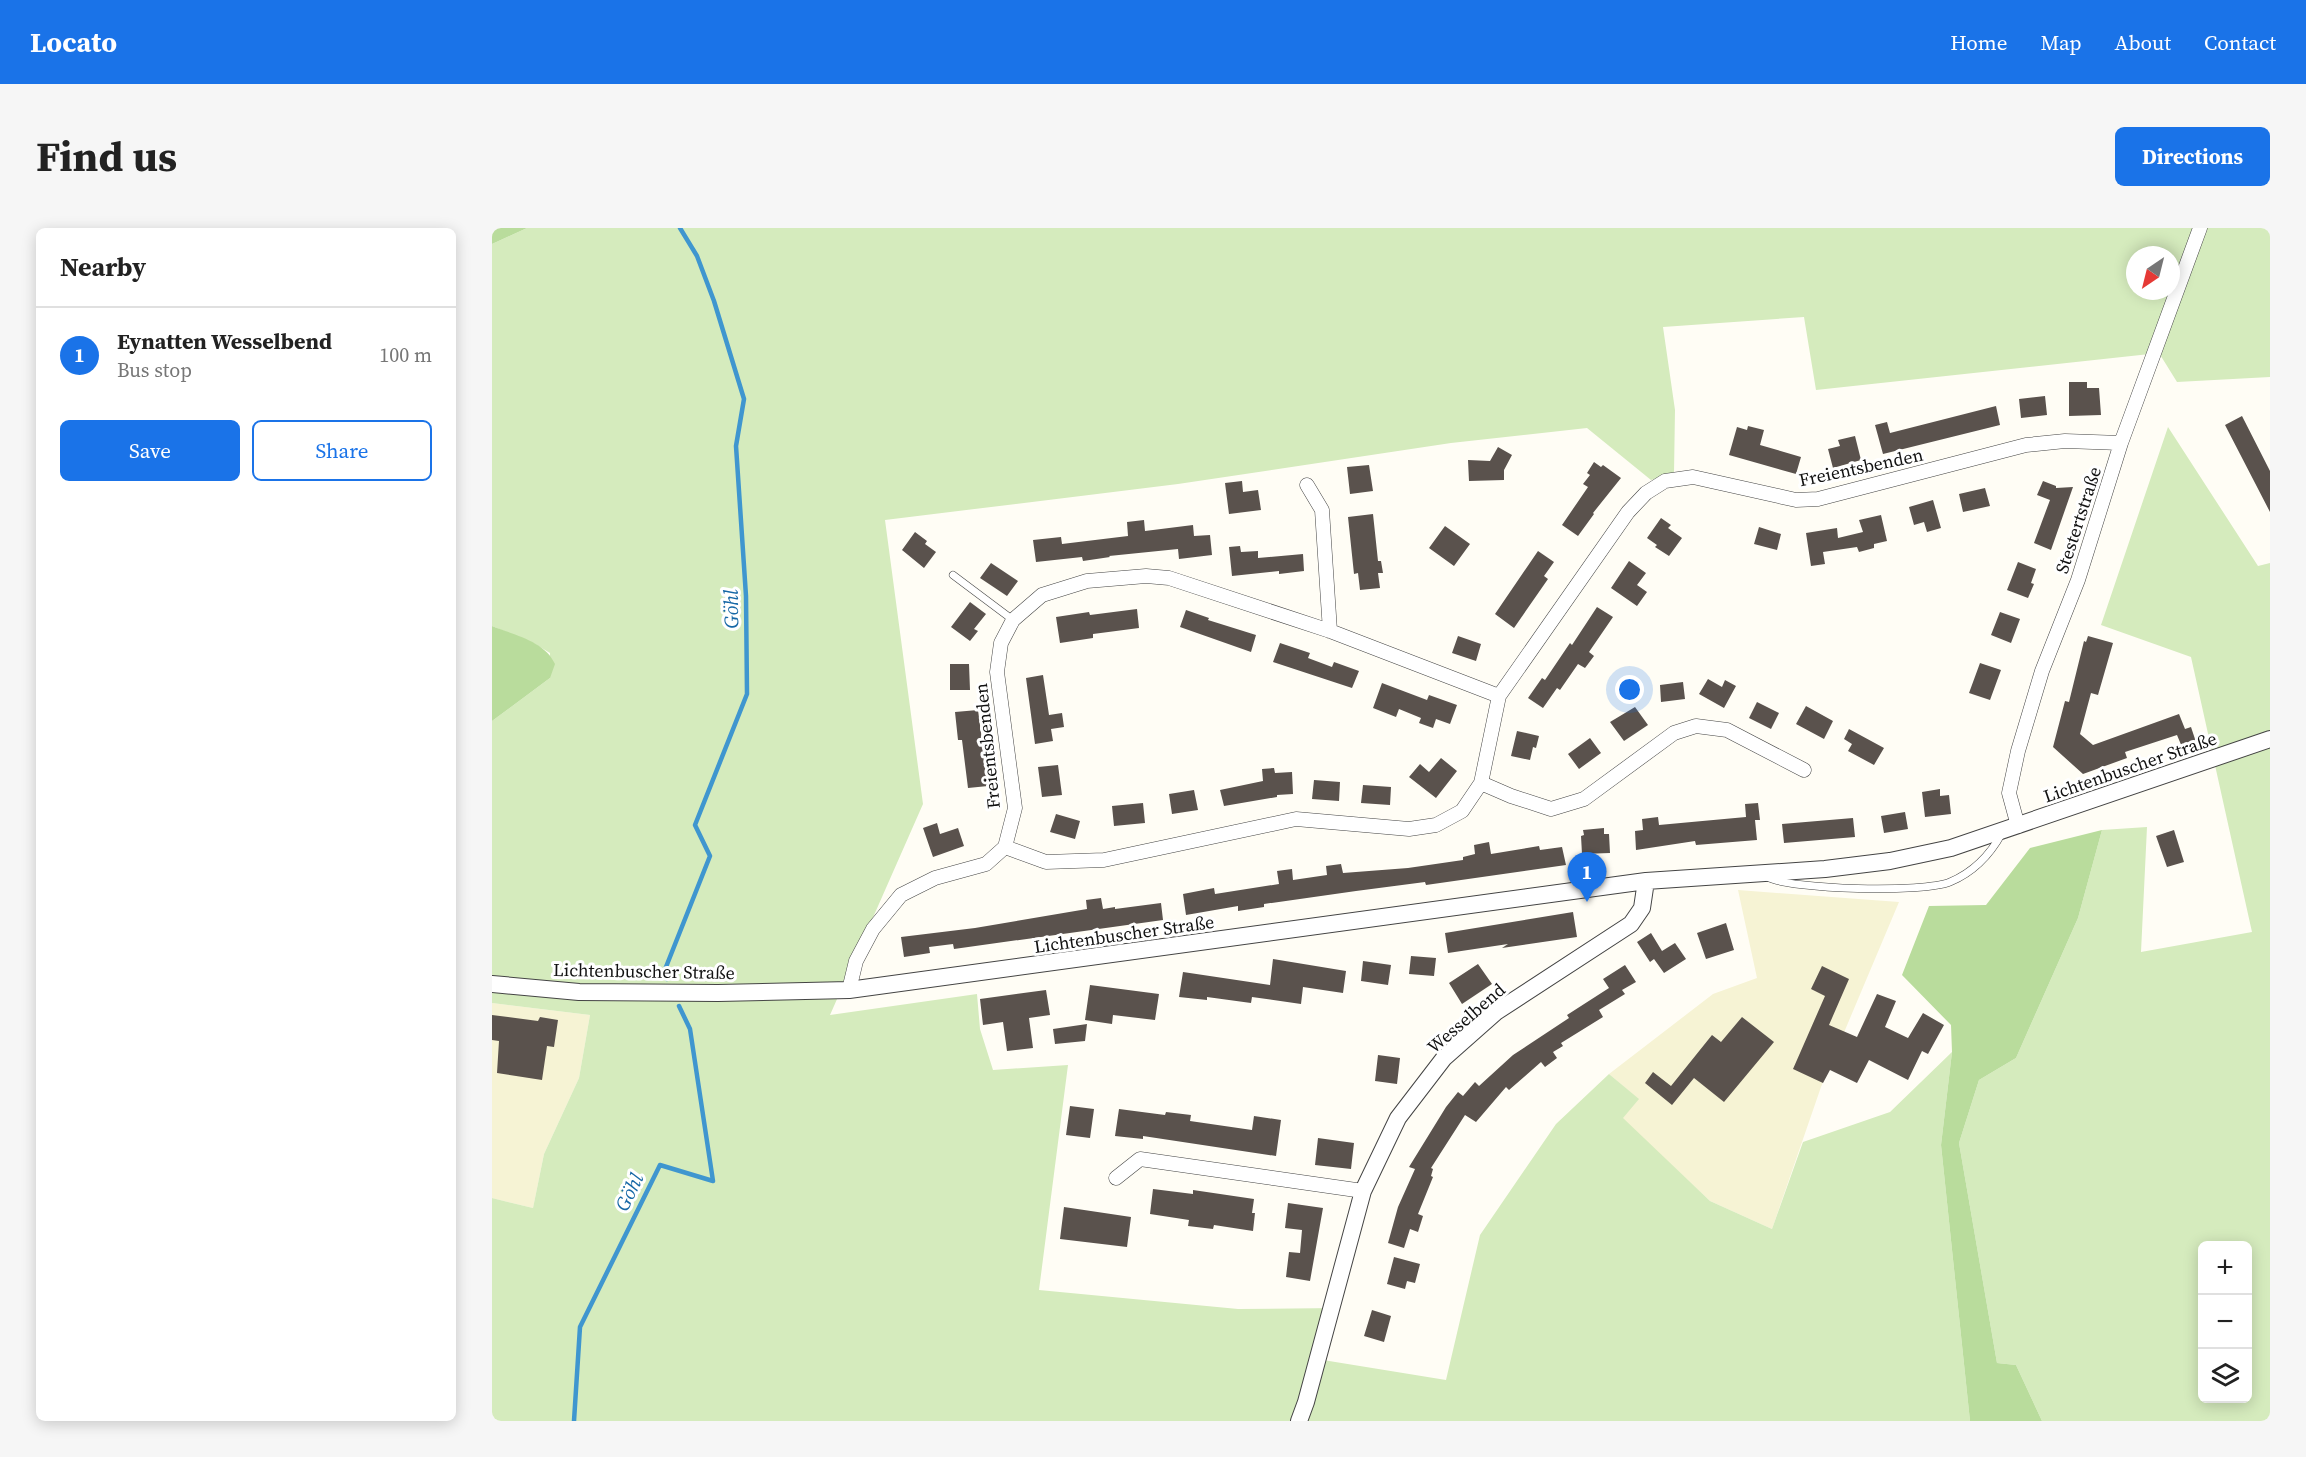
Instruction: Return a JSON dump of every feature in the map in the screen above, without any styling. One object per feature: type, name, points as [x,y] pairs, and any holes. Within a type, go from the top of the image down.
[{"type":"street","name":"Stestertstraße","points":[[2011,828],[2008,793],[2042,671],[2078,580],[2121,443],[2200,228]]},
{"type":"street","name":"Freientsbenden","points":[[1499,696],[1330,631],[1169,578],[1146,576],[1087,581],[1063,587],[1042,595],[1013,620],[1001,643],[997,672],[1015,808],[1005,847],[1046,862],[1104,860],[1296,819],[1409,829],[1436,825],[1462,811],[1481,783],[1499,696],[1628,512],[1646,493],[1665,481],[1693,477],[1796,500],[1818,499],[2026,445],[2065,441],[2121,443]]},
{"type":"street","points":[[1307,484],[1322,510],[1330,631]]},
{"type":"street","points":[[1481,783],[1510,796],[1551,808],[1584,799],[1674,733],[1696,726],[1727,730],[1804,770]]},
{"type":"street","name":"Lichtenbuscher Straße","points":[[492,984],[579,992],[718,993],[849,990],[1646,881],[1890,861],[1951,848],[2270,739]]},
{"type":"street","points":[[849,990],[856,961],[873,929],[902,896],[936,878],[986,864],[1005,847]]},
{"type":"street","name":"Wesselbend","points":[[1299,1421],[1363,1191],[1398,1118],[1444,1058],[1496,1012],[1631,924],[1642,908],[1646,881]]},
{"type":"street","points":[[1116,1178],[1140,1159],[1363,1191]]},
{"type":"lane","points":[[953,575],[1013,620]]},
{"type":"lane","name":"Lichtenbuscher Straße","points":[[1760,873],[1777,882],[1834,887],[1895,889],[1947,884],[1973,871],[2011,828]]},
{"type":"shaded area","points":[[1738,890],[1899,902],[1821,1087],[1772,1229],[1710,1201],[1664,1158],[1622,1118],[1638,1099],[1609,1074],[1713,994],[1757,978]]},
{"type":"shaded area","points":[[492,1003],[590,1015],[579,1078],[544,1154],[533,1208],[492,1198]]},
{"type":"green space","points":[[492,228],[527,228],[492,244]]},
{"type":"green space","points":[[527,228],[2270,228],[2270,377],[2177,382],[2159,353],[1816,390],[1804,317],[1663,327],[1675,410],[1674,473],[1651,480],[1587,428],[1451,443],[1178,484],[885,520],[923,804],[830,1015],[977,994],[980,1029],[993,1070],[1068,1065],[1039,1290],[1238,1309],[1338,1308],[1323,1360],[1446,1380],[1480,1235],[1556,1124],[1609,1074],[1639,1099],[1623,1118],[1710,1201],[1772,1229],[1803,1142],[1890,1112],[1952,1052],[1941,1145],[1970,1421],[492,1421],[492,1198],[533,1208],[544,1154],[579,1078],[590,1015],[492,1003],[492,721],[550,678],[550,653],[535,644],[492,626],[492,244]]},
{"type":"green space","points":[[2168,427],[2258,566],[2270,563],[2270,1421],[2042,1421],[2016,1365],[1997,1363],[1959,1143],[1979,1080],[2016,1058],[2078,918],[2102,830],[2147,827],[2141,952],[2252,932],[2191,657],[2101,625]]},
{"type":"green space","points":[[492,626],[536,644],[550,656],[555,664],[550,678],[492,721]]},
{"type":"green space","points":[[2102,830],[2078,918],[2016,1058],[1979,1080],[1959,1143],[1997,1363],[2016,1365],[2042,1421],[1970,1421],[1941,1145],[1952,1052],[1951,1025],[1902,975],[1929,906],[1986,905],[2030,848]]},
{"type":"building","points":[[2069,382],[2087,382],[2087,388],[2099,388],[2101,415],[2069,416]]},
{"type":"building","points":[[2045,396],[2047,415],[2021,418],[2019,399]]},
{"type":"building","points":[[1996,406],[2000,425],[1883,454],[1875,425],[1887,422],[1890,433]]},
{"type":"building","points":[[2242,416],[2270,471],[2270,512],[2225,425]]},
{"type":"building","points":[[1748,426],[1764,430],[1760,445],[1801,457],[1796,474],[1729,455],[1737,427],[1747,430]]},
{"type":"building","points":[[1855,436],[1861,460],[1833,468],[1828,449],[1840,446],[1838,440]]},
{"type":"building","points":[[1498,447],[1512,455],[1504,470],[1504,480],[1469,481],[1468,460],[1490,461]]},
{"type":"building","points":[[1594,462],[1601,467],[1603,465],[1621,478],[1578,536],[1562,525],[1588,487],[1583,484],[1590,475],[1587,473]]},
{"type":"building","points":[[1369,465],[1373,491],[1350,494],[1347,467]]},
{"type":"building","points":[[1242,481],[1243,492],[1258,490],[1261,510],[1229,514],[1225,483]]},
{"type":"building","points":[[2043,481],[2056,488],[2073,487],[2051,550],[2034,543],[2050,500],[2037,495]]},
{"type":"building","points":[[1985,488],[1990,506],[1963,512],[1959,494]]},
{"type":"building","points":[[1933,500],[1941,528],[1927,532],[1924,522],[1914,525],[1909,507]]},
{"type":"building","points":[[1373,514],[1378,561],[1381,561],[1383,573],[1378,573],[1380,588],[1360,590],[1358,573],[1354,574],[1348,517]]},
{"type":"building","points":[[1881,515],[1887,541],[1874,544],[1874,548],[1859,552],[1857,547],[1823,552],[1825,564],[1811,566],[1806,533],[1837,528],[1838,538],[1863,532],[1859,520]]},
{"type":"building","points":[[1661,518],[1671,525],[1668,528],[1682,538],[1669,556],[1655,547],[1657,545],[1647,538]]},
{"type":"building","points":[[1144,520],[1145,531],[1193,525],[1194,536],[1210,535],[1212,555],[1179,559],[1178,549],[1083,561],[1082,557],[1036,562],[1033,540],[1061,537],[1062,544],[1128,536],[1127,522]]},
{"type":"building","points":[[1445,526],[1470,544],[1454,566],[1429,548]]},
{"type":"building","points":[[1759,527],[1781,534],[1777,550],[1754,544]]},
{"type":"building","points":[[915,532],[936,552],[924,568],[902,550]]},
{"type":"building","points":[[1240,546],[1241,552],[1258,551],[1258,558],[1303,554],[1304,571],[1232,576],[1229,547]]},
{"type":"building","points":[[1538,551],[1554,562],[1544,576],[1548,579],[1514,628],[1495,614]]},
{"type":"building","points":[[1629,561],[1646,573],[1637,585],[1647,592],[1637,606],[1611,588]]},
{"type":"building","points":[[2018,562],[2036,569],[2031,583],[2034,584],[2028,598],[2007,590]]},
{"type":"building","points":[[991,563],[1018,581],[1007,596],[980,578]]},
{"type":"building","points":[[970,602],[986,614],[974,629],[978,631],[970,641],[951,627]]},
{"type":"building","points":[[1597,607],[1613,617],[1589,652],[1594,656],[1585,668],[1578,664],[1560,690],[1557,688],[1543,708],[1528,698],[1542,678],[1545,680],[1570,643],[1572,645]]},
{"type":"building","points":[[1137,609],[1139,628],[1093,634],[1093,638],[1060,643],[1056,617]]},
{"type":"building","points":[[1186,610],[1209,618],[1208,620],[1256,635],[1251,652],[1180,627]]},
{"type":"building","points":[[2000,612],[2020,619],[2011,643],[1991,635]]},
{"type":"building","points":[[1458,636],[1481,644],[1476,661],[1452,653]]},
{"type":"building","points":[[2088,636],[2113,643],[2098,695],[2091,693],[2080,734],[2093,745],[2179,714],[2185,729],[2191,727],[2196,742],[2182,747],[2177,735],[2125,752],[2127,758],[2083,774],[2053,747],[2065,701],[2069,702],[2084,641],[2086,642]]},
{"type":"building","points":[[1280,643],[1310,653],[1308,658],[1332,667],[1334,662],[1359,671],[1352,688],[1273,662]]},
{"type":"building","points":[[1980,663],[2001,670],[1990,700],[1969,693]]},
{"type":"building","points":[[950,664],[969,664],[970,690],[950,690]]},
{"type":"building","points":[[1043,675],[1049,715],[1062,713],[1064,727],[1051,729],[1053,741],[1035,744],[1026,678]]},
{"type":"building","points":[[1708,679],[1722,687],[1725,680],[1736,686],[1724,708],[1699,694]]},
{"type":"building","points":[[1683,682],[1685,699],[1661,702],[1660,685]]},
{"type":"building","points":[[1382,683],[1427,700],[1429,695],[1457,705],[1450,724],[1436,719],[1433,728],[1419,723],[1421,718],[1399,709],[1396,717],[1373,708]]},
{"type":"building","points":[[1757,702],[1779,713],[1771,729],[1749,718]]},
{"type":"building","points":[[1806,706],[1833,721],[1824,739],[1796,724]]},
{"type":"building","points":[[1635,707],[1648,725],[1624,741],[1610,722]]},
{"type":"building","points":[[978,710],[988,786],[968,788],[962,740],[958,740],[955,712]]},
{"type":"building","points":[[1849,729],[1884,748],[1874,765],[1848,751],[1852,744],[1844,739]]},
{"type":"building","points":[[1517,731],[1539,736],[1530,760],[1511,756]]},
{"type":"building","points":[[1590,738],[1601,753],[1579,769],[1568,754]]},
{"type":"building","points":[[1441,758],[1457,771],[1436,798],[1409,777],[1420,764],[1429,772]]},
{"type":"building","points":[[1058,765],[1062,795],[1042,797],[1038,767]]},
{"type":"building","points":[[1274,768],[1275,773],[1292,772],[1293,794],[1224,806],[1220,790],[1263,781],[1262,769]]},
{"type":"building","points":[[1314,780],[1340,782],[1339,801],[1312,799]]},
{"type":"building","points":[[1363,785],[1391,787],[1390,805],[1361,803]]},
{"type":"building","points":[[1940,789],[1940,796],[1949,795],[1951,814],[1925,817],[1922,792]]},
{"type":"building","points":[[1194,790],[1198,810],[1172,814],[1169,794]]},
{"type":"building","points":[[1143,803],[1145,823],[1114,826],[1112,806]]},
{"type":"building","points":[[1758,803],[1760,820],[1755,820],[1757,840],[1696,845],[1695,841],[1636,850],[1635,831],[1643,830],[1642,819],[1658,817],[1659,825],[1746,817],[1745,804]]},
{"type":"building","points":[[1905,812],[1908,829],[1884,833],[1881,816]]},
{"type":"building","points":[[1056,814],[1080,821],[1075,839],[1050,832]]},
{"type":"building","points":[[1853,818],[1855,837],[1784,843],[1782,824]]},
{"type":"building","points":[[937,823],[940,834],[958,828],[964,846],[933,857],[923,828]]},
{"type":"building","points":[[1604,828],[1604,834],[1609,834],[1610,853],[1582,854],[1583,830]]},
{"type":"building","points":[[2174,830],[2184,862],[2167,867],[2156,836]]},
{"type":"building","points":[[1489,842],[1491,854],[1539,846],[1540,850],[1562,847],[1566,865],[1426,885],[1425,882],[1356,891],[1264,904],[1264,907],[1238,911],[1238,906],[1186,915],[1183,894],[1214,888],[1215,894],[1279,884],[1277,871],[1292,869],[1293,880],[1327,875],[1326,866],[1341,864],[1343,873],[1408,868],[1463,860],[1463,857],[1475,854],[1474,845]]},
{"type":"building","points":[[1101,898],[1103,909],[1161,903],[1163,920],[954,949],[953,944],[929,947],[930,953],[904,957],[901,937],[975,928],[1087,909],[1086,900]]},
{"type":"building","points":[[1573,912],[1577,937],[1448,953],[1445,933]]},
{"type":"building","points":[[1726,923],[1734,950],[1706,959],[1697,933]]},
{"type":"building","points":[[1651,933],[1662,951],[1675,943],[1686,959],[1664,973],[1654,959],[1650,962],[1637,942]]},
{"type":"building","points":[[1411,956],[1436,958],[1434,976],[1409,974]]},
{"type":"building","points":[[1273,959],[1346,971],[1343,993],[1303,987],[1301,1004],[1252,997],[1251,1003],[1207,997],[1207,1000],[1179,997],[1183,972],[1270,985]]},
{"type":"building","points":[[1363,961],[1391,965],[1388,985],[1361,981]]},
{"type":"building","points":[[1478,964],[1492,984],[1462,1004],[1449,983]]},
{"type":"building","points":[[1625,965],[1636,982],[1622,990],[1625,994],[1599,1010],[1603,1017],[1561,1043],[1563,1046],[1553,1052],[1557,1058],[1545,1067],[1541,1062],[1509,1090],[1506,1087],[1476,1122],[1465,1115],[1431,1168],[1433,1177],[1418,1214],[1423,1216],[1418,1232],[1410,1229],[1404,1248],[1388,1243],[1398,1207],[1415,1169],[1409,1167],[1446,1107],[1458,1092],[1463,1096],[1475,1082],[1479,1086],[1513,1055],[1569,1018],[1567,1015],[1609,988],[1603,979]]},
{"type":"building","points":[[1822,966],[1849,979],[1829,1025],[1857,1037],[1877,994],[1896,1001],[1885,1027],[1908,1038],[1923,1013],[1944,1025],[1928,1054],[1922,1051],[1908,1080],[1869,1060],[1857,1083],[1830,1070],[1823,1083],[1793,1069],[1825,996],[1811,989]]},
{"type":"building","points":[[1090,985],[1159,994],[1155,1020],[1113,1015],[1112,1024],[1085,1020]]},
{"type":"building","points":[[1046,990],[1050,1015],[1029,1018],[1033,1048],[1007,1051],[1003,1022],[983,1025],[980,999]]},
{"type":"building","points":[[492,1015],[538,1021],[540,1017],[558,1020],[554,1047],[547,1046],[542,1080],[497,1073],[499,1041],[492,1040]]},
{"type":"building","points":[[1742,1017],[1774,1042],[1724,1102],[1694,1078],[1672,1105],[1645,1083],[1653,1072],[1671,1086],[1712,1035],[1721,1042]]},
{"type":"building","points":[[1087,1024],[1085,1041],[1055,1044],[1053,1029]]},
{"type":"building","points":[[1378,1055],[1400,1058],[1397,1084],[1375,1081]]},
{"type":"building","points":[[1070,1106],[1094,1109],[1090,1138],[1066,1135]]},
{"type":"building","points":[[1119,1109],[1165,1115],[1166,1112],[1191,1115],[1190,1121],[1252,1130],[1254,1116],[1281,1120],[1276,1156],[1143,1136],[1143,1139],[1115,1136]]},
{"type":"building","points":[[1318,1138],[1354,1143],[1351,1169],[1315,1165]]},
{"type":"building","points":[[1153,1189],[1193,1194],[1193,1190],[1254,1199],[1253,1231],[1214,1225],[1213,1229],[1188,1226],[1189,1220],[1150,1214]]},
{"type":"building","points":[[1288,1203],[1323,1208],[1310,1281],[1286,1277],[1289,1252],[1300,1253],[1302,1230],[1285,1228]]},
{"type":"building","points":[[1064,1207],[1131,1217],[1127,1247],[1060,1239]]},
{"type":"building","points":[[1394,1257],[1420,1264],[1415,1283],[1407,1281],[1405,1289],[1387,1284]]},
{"type":"building","points":[[1372,1310],[1391,1316],[1384,1342],[1364,1336]]},
{"type":"waterway","name":"Göhl","points":[[667,979],[664,972],[710,856],[695,825],[747,694],[746,596],[736,446],[744,399],[714,301],[697,256],[680,228]]},
{"type":"waterway","name":"Göhl","points":[[574,1421],[580,1327],[660,1165],[713,1181],[690,1029],[679,1006]]},
{"type":"place","name":"Eynatten Wesselbend","points":[[1587,902]]}]
